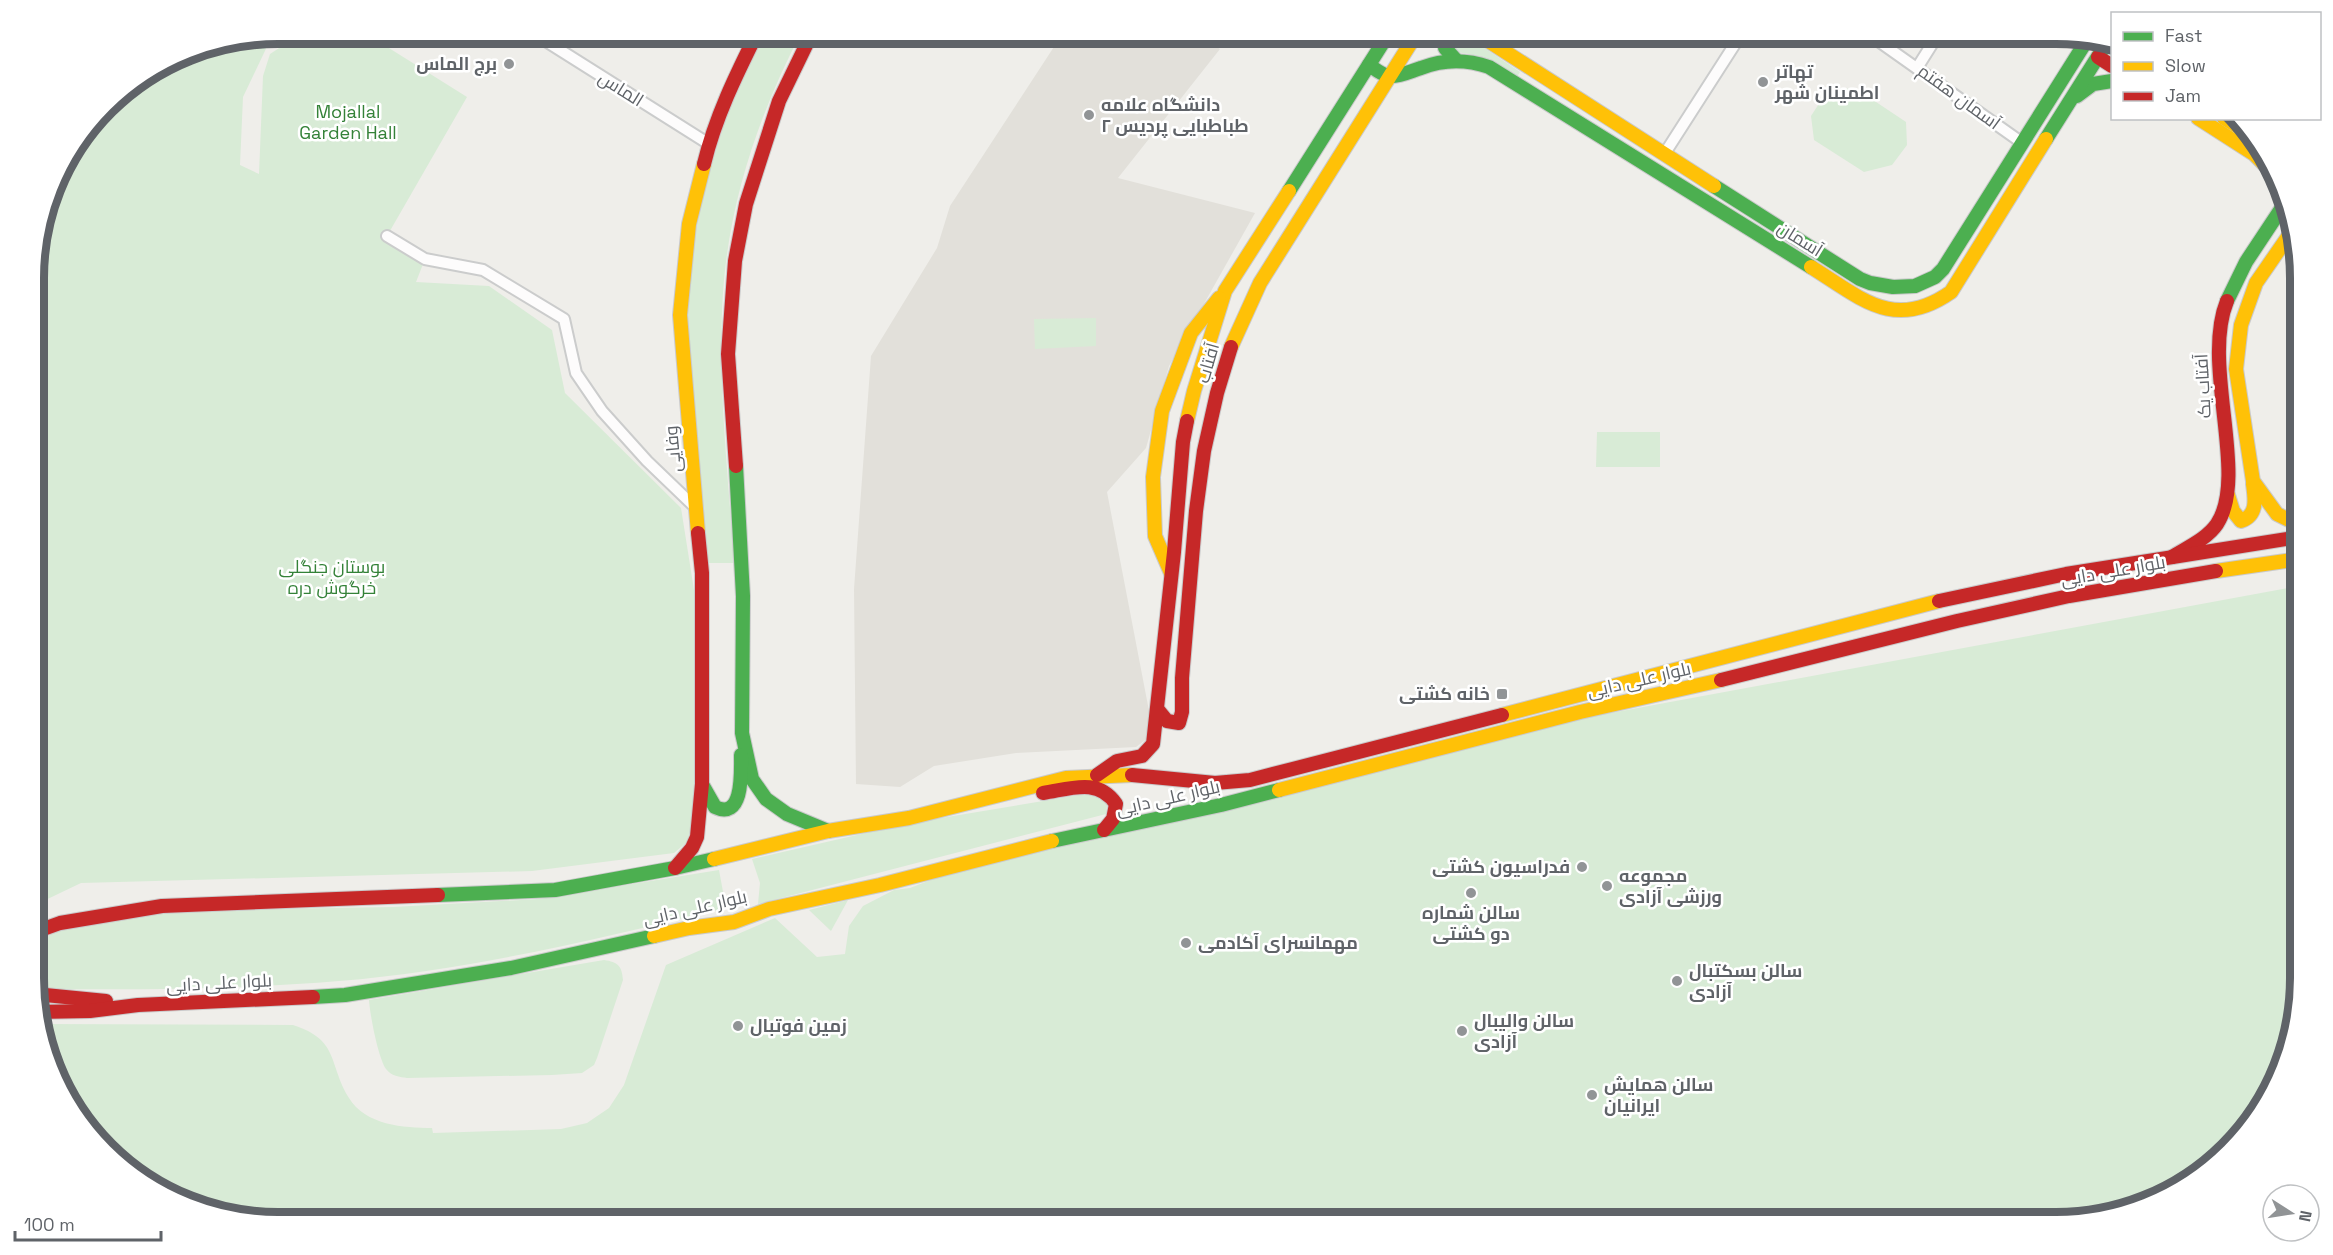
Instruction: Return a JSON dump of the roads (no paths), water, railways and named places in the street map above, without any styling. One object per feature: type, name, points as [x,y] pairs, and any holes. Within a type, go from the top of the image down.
[{"type":"street","name":"الماس","points":[[550,44],[709,144]]},
{"type":"street","name":"وفایی","points":[[675,868],[692,848],[697,837],[702,784],[703,610],[680,315],[682,271],[689,224],[709,144],[735,77],[752,44]]},
{"type":"street","points":[[702,784],[712,807],[720,811],[729,810],[736,804],[739,792],[742,733],[743,596],[728,354],[730,305],[746,204],[760,154],[778,101],[806,44]]},
{"type":"street","name":"آفتاب","points":[[1097,775],[1118,762],[1142,756],[1154,744],[1172,576],[1183,442],[1194,391],[1227,289],[1382,44]]},
{"type":"street","name":"آفتاب","points":[[1158,710],[1164,720],[1172,724],[1179,723],[1182,712],[1183,667],[1204,451],[1217,393],[1234,338],[1260,283],[1410,44]]},
{"type":"street","points":[[1444,44],[1448,54],[1455,59]]},
{"type":"street","name":"آسمان","points":[[1493,44],[1860,279],[1871,284],[1893,288],[1921,284],[1937,277],[2083,45]]},
{"type":"street","points":[[1665,153],[1735,44]]},
{"type":"street","name":"آسمان هفتم","points":[[1883,44],[2021,142]]},
{"type":"street","points":[[1917,68],[1932,44]]},
{"type":"street","name":"آسمان","points":[[1388,77],[1455,59],[1478,63],[1506,76],[1862,299],[1888,311],[1902,313],[1930,306],[1951,292],[2103,49],[2111,64]]},
{"type":"street","points":[[1369,65],[1388,77]]},
{"type":"street","points":[[2068,104],[2101,80],[2111,81]]},
{"type":"street","points":[[2201,120],[2255,155]]},
{"type":"street","name":"آفتاب یک","points":[[2172,556],[2200,539],[2217,524],[2225,506],[2228,480],[2217,367],[2221,317],[2241,271],[2280,211]]},
{"type":"street","points":[[387,236],[425,260],[483,270],[564,319],[576,373],[603,411],[647,461],[696,508]]},
{"type":"street","name":"آفتاب یک","points":[[2286,239],[2256,283],[2241,325],[2236,369],[2253,481],[2277,514],[2290,520]]},
{"type":"street","points":[[1172,576],[1155,536],[1153,477],[1162,411],[1191,333],[1227,289]]},
{"type":"street","points":[[2227,491],[2233,511],[2241,521],[2246,520],[2252,517],[2254,508],[2253,481]]},
{"type":"street","name":"بلوار علی دایی","points":[[44,929],[60,923],[162,906],[555,890],[675,868],[828,831],[909,818],[1066,778],[1126,774],[1215,783],[1250,780],[1952,598],[2066,574],[2290,538]]},
{"type":"street","name":"بلوار علی دایی","points":[[46,1012],[90,1011],[138,1005],[345,994],[511,968],[689,928],[734,922],[769,909],[880,885],[1104,830],[1221,805],[1580,712],[1695,687],[1957,621],[2070,596],[2290,560]]},
{"type":"street","points":[[742,733],[752,779],[766,800],[787,814],[828,831]]},
{"type":"street","points":[[985,798],[1016,797],[1087,788],[1100,789],[1109,793],[1116,804],[1113,819],[1104,830]]},
{"type":"street","points":[[44,933],[60,923]]},
{"type":"street","points":[[44,995],[138,1005]]},
{"type":"place","name":"برج الماس","points":[[509,64]]},
{"type":"place","name":"تهاتر اطمینان شهر","points":[[1763,82]]},
{"type":"place","name":"دانشگاه علامه طباطبایی پردیس ۲","points":[[1089,115]]},
{"type":"place","name":"خانه کشتی","points":[[1502,694]]},
{"type":"place","name":"فدراسیون کشتی","points":[[1582,867]]},
{"type":"place","name":"مجموعه ورزشی آزادی","points":[[1607,886]]},
{"type":"place","name":"سالن شماره دو کشتی","points":[[1471,893]]},
{"type":"place","name":"مهمانسرای آکادمی","points":[[1186,943]]},
{"type":"place","name":"سالن بسکتبال آزادی","points":[[1677,981]]},
{"type":"place","name":"زمین فوتبال","points":[[738,1026]]},
{"type":"place","name":"سالن والیبال آزادی","points":[[1462,1031]]},
{"type":"place","name":"سالن همایش ایرانیان","points":[[1592,1095]]},
{"type":"park label","name":"Mojallal Garden Hall","points":[[348,122]]},
{"type":"park label","name":"بوستان جنگلی خرگوش دره","points":[[332,577]]}]
